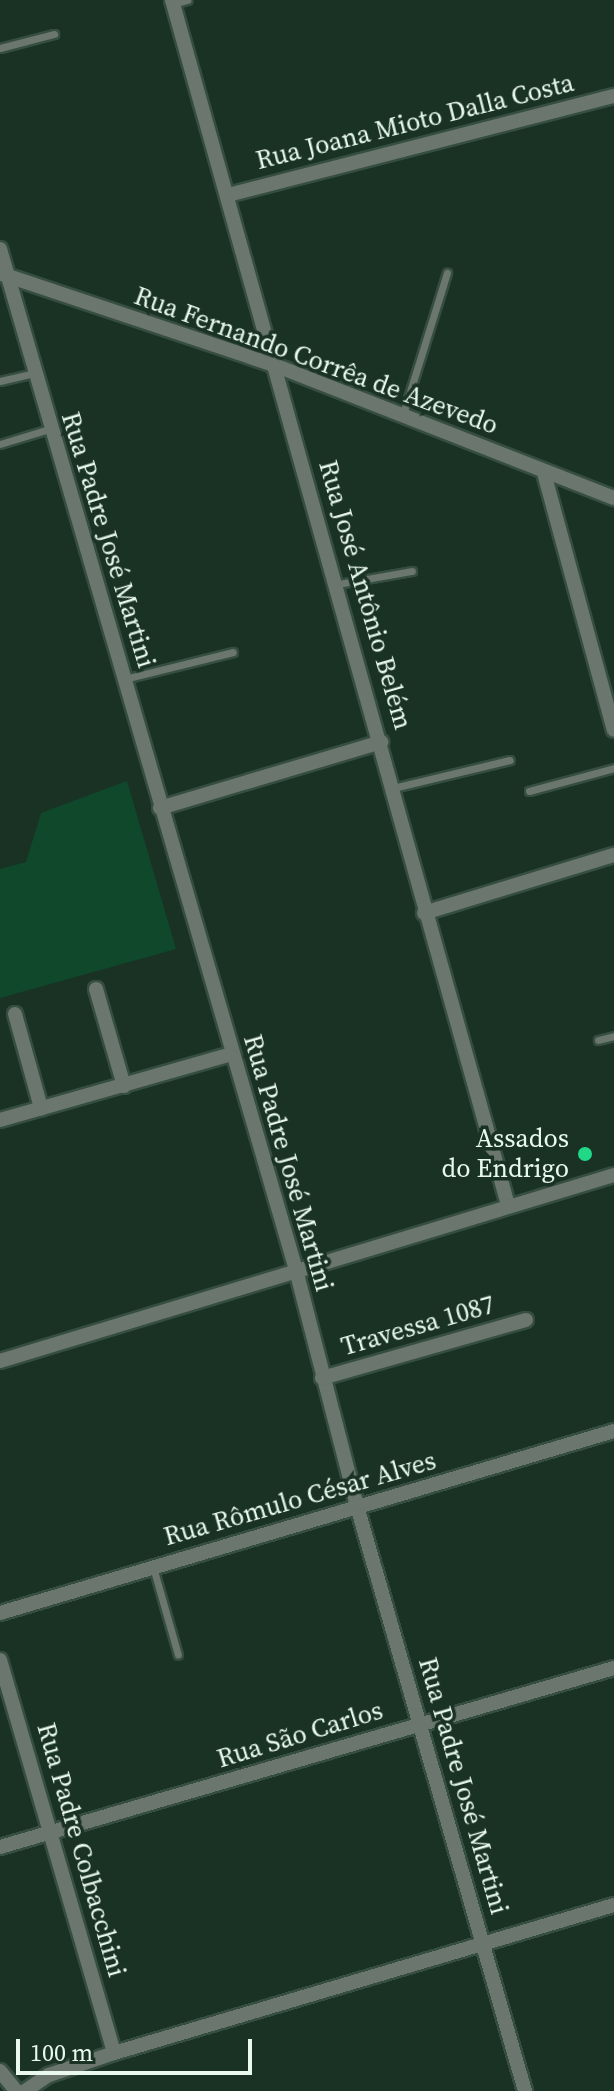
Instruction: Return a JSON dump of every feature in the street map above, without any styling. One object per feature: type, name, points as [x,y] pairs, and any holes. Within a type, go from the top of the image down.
[{"type":"street","name":"Rua José Antônio Belém","points":[[178,1],[228,195],[381,742],[424,913],[508,1205]]},
{"type":"street","name":"Rua Joana Mioto Dalla Costa","points":[[228,195],[614,96]]},
{"type":"street","name":"Rua Padre José Martini","points":[[0,249],[4,274],[296,1270],[357,1506],[525,2091]]},
{"type":"street","name":"Rua Fernando Corrêa de Azevedo","points":[[4,274],[277,366],[614,498]]},
{"type":"street","points":[[544,473],[614,730]]},
{"type":"street","points":[[160,808],[381,742]]},
{"type":"street","points":[[424,913],[614,855]]},
{"type":"street","points":[[96,989],[124,1086]]},
{"type":"street","points":[[15,1014],[41,1108]]},
{"type":"street","points":[[0,1120],[231,1054]]},
{"type":"street","points":[[0,1361],[614,1175]]},
{"type":"street","name":"Travessa 1087","points":[[322,1378],[526,1320]]},
{"type":"street","name":"Rua Rômulo César Alves","points":[[0,1613],[614,1431]]},
{"type":"street","name":"Rua Padre Colbacchini","points":[[0,1660],[114,2053]]},
{"type":"street","name":"Rua São Carlos","points":[[0,1847],[614,1668]]},
{"type":"street","points":[[25,2091],[49,2075],[114,2053],[614,1905]]},
{"type":"street","points":[[0,2071],[16,2091]]},
{"type":"lane","points":[[0,48],[54,34]]},
{"type":"lane","points":[[403,416],[447,273]]},
{"type":"lane","points":[[0,381],[34,373]]},
{"type":"lane","points":[[0,444],[49,429]]},
{"type":"lane","points":[[338,584],[412,571]]},
{"type":"lane","points":[[124,679],[233,652]]},
{"type":"lane","points":[[393,788],[510,760]]},
{"type":"lane","points":[[529,791],[614,768]]},
{"type":"lane","points":[[598,1040],[614,1036]]},
{"type":"lane","points":[[153,1567],[178,1655]]},
{"type":"green space","points":[[127,781],[176,949],[0,998],[0,869],[26,862],[41,813]]},
{"type":"place","name":"Assados do Endrigo","points":[[585,1154]]}]
